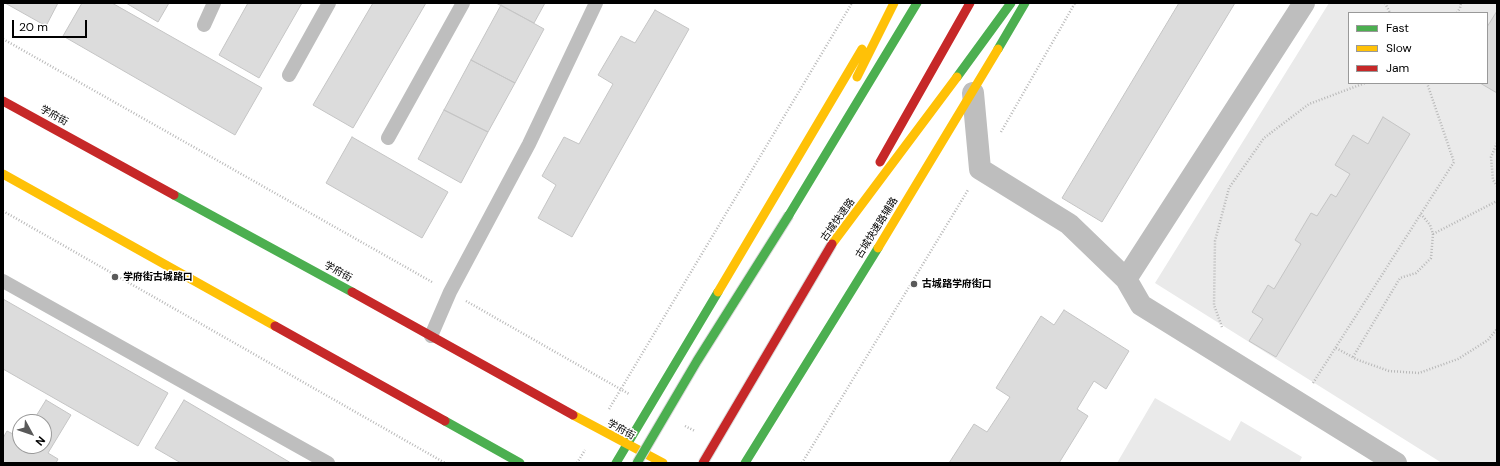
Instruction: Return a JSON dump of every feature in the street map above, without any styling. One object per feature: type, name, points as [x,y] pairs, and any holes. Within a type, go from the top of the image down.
[{"type":"main road","points":[[616,463],[889,3]]},
{"type":"main road","points":[[852,88],[894,3]]},
{"type":"main road","points":[[637,463],[697,361],[789,215],[917,3]]},
{"type":"main road","points":[[832,244],[970,3]]},
{"type":"main road","name":"古城快速路","points":[[702,463],[832,244],[1001,19],[1011,3]]},
{"type":"main road","name":"古城快速路辅路","points":[[745,463],[973,93],[1025,3]]},
{"type":"main road","name":"学府街","points":[[3,101],[626,445],[663,463]]},
{"type":"main road","points":[[789,215],[841,109]]},
{"type":"main road","points":[[3,174],[520,463]]},
{"type":"street","points":[[1126,279],[1304,3]]},
{"type":"street","points":[[973,93],[980,169],[1069,224],[1126,279],[1141,306],[1396,463]]},
{"type":"lane","points":[[204,25],[214,3]]},
{"type":"lane","points":[[289,75],[329,3]]},
{"type":"lane","points":[[388,138],[463,3]]},
{"type":"lane","points":[[431,336],[450,292],[529,144],[596,3]]},
{"type":"lane","points":[[3,281],[328,463]]},
{"type":"path","points":[[577,463],[852,3]]},
{"type":"path","points":[[1000,135],[1075,3]]},
{"type":"path","points":[[1385,3],[1390,12]]},
{"type":"path","points":[[3,39],[650,405]]},
{"type":"path","points":[[1225,334],[1214,305],[1215,241],[1229,188],[1264,138],[1309,104],[1362,84]]},
{"type":"path","points":[[1300,404],[1454,162],[1427,84]]},
{"type":"path","points":[[1497,143],[1491,157],[1493,180],[1497,186]]},
{"type":"path","points":[[802,463],[980,169]]},
{"type":"path","points":[[1434,234],[1497,201]]},
{"type":"path","points":[[3,211],[445,463]]},
{"type":"path","points":[[1353,358],[1400,278],[1416,273],[1430,258],[1434,234],[1430,225],[1421,214]]},
{"type":"path","points":[[1336,348],[1353,358],[1389,371],[1420,373],[1458,359],[1488,340],[1497,329]]},
{"type":"path","points":[[684,425],[698,433]]},
{"type":"shaded area","points":[[1329,3],[1497,3],[1497,463],[1442,463],[1155,283]]},
{"type":"shaded area","points":[[1155,398],[1230,441],[1241,421],[1302,457],[1299,463],[1117,463]]},
{"type":"building","points":[[5,3],[58,3],[46,26]]},
{"type":"building","points":[[82,3],[112,3],[262,88],[235,135],[63,36]]},
{"type":"building","points":[[126,3],[169,3],[158,22]]},
{"type":"building","points":[[248,3],[302,3],[259,78],[219,55]]},
{"type":"building","points":[[373,3],[426,3],[353,128],[313,105]]},
{"type":"building","points":[[496,3],[545,3],[534,23]]},
{"type":"building","points":[[1179,3],[1235,3],[1102,222],[1062,198]]},
{"type":"building","points":[[501,5],[544,29],[515,83],[471,60]]},
{"type":"building","points":[[655,10],[689,29],[572,237],[538,218],[556,185],[542,176],[564,137],[579,144],[613,84],[598,75],[621,36],[635,43]]},
{"type":"building","points":[[1497,11],[1497,93],[1482,84],[1488,84],[1488,25]]},
{"type":"building","points":[[471,60],[515,83],[488,132],[444,110]]},
{"type":"building","points":[[444,110],[488,132],[461,183],[418,159]]},
{"type":"building","points":[[1383,117],[1410,134],[1276,357],[1249,341],[1263,319],[1252,312],[1268,285],[1274,289],[1301,244],[1295,240],[1311,213],[1317,216],[1331,194],[1336,197],[1350,174],[1335,165],[1353,135],[1368,144]]},
{"type":"building","points":[[352,137],[448,192],[422,238],[326,183]]},
{"type":"building","points":[[3,299],[168,393],[138,446],[3,369]]},
{"type":"building","points":[[1064,310],[1129,351],[1106,389],[1094,381],[1077,409],[1088,416],[1059,463],[949,463],[974,424],[987,432],[1010,397],[996,388],[1041,316],[1054,325]]},
{"type":"building","points":[[46,400],[71,415],[52,446],[52,414],[37,414]]},
{"type":"building","points":[[184,400],[291,463],[181,463],[155,448]]},
{"type":"building","points":[[7,431],[12,434],[12,454],[50,454],[58,459],[56,463],[3,463],[3,438]]},
{"type":"traffic: fast","points":[[789,215],[917,3]]},
{"type":"traffic: fast","points":[[957,77],[1011,3]]},
{"type":"traffic: fast","points":[[998,49],[1025,3]]},
{"type":"traffic: fast","points":[[174,195],[352,292]]},
{"type":"traffic: fast","points":[[637,463],[697,361],[789,215]]},
{"type":"traffic: fast","points":[[745,463],[878,248]]},
{"type":"traffic: fast","points":[[616,463],[718,292]]},
{"type":"traffic: fast","points":[[445,421],[520,463]]},
{"type":"traffic: slow","points":[[857,77],[894,3]]},
{"type":"traffic: slow","points":[[718,292],[862,49]]},
{"type":"traffic: slow","points":[[878,248],[998,49]]},
{"type":"traffic: slow","points":[[832,244],[957,77]]},
{"type":"traffic: slow","points":[[3,174],[275,326]]},
{"type":"traffic: slow","points":[[573,415],[663,463]]},
{"type":"traffic: jam","points":[[880,162],[970,3]]},
{"type":"traffic: jam","points":[[3,101],[174,195]]},
{"type":"traffic: jam","points":[[703,463],[832,244]]},
{"type":"traffic: jam","points":[[352,292],[573,415]]},
{"type":"traffic: jam","points":[[275,326],[445,421]]},
{"type":"place","name":"学府街古城路口","points":[[115,277]]},
{"type":"place","name":"古城路学府街口","points":[[914,284]]}]
